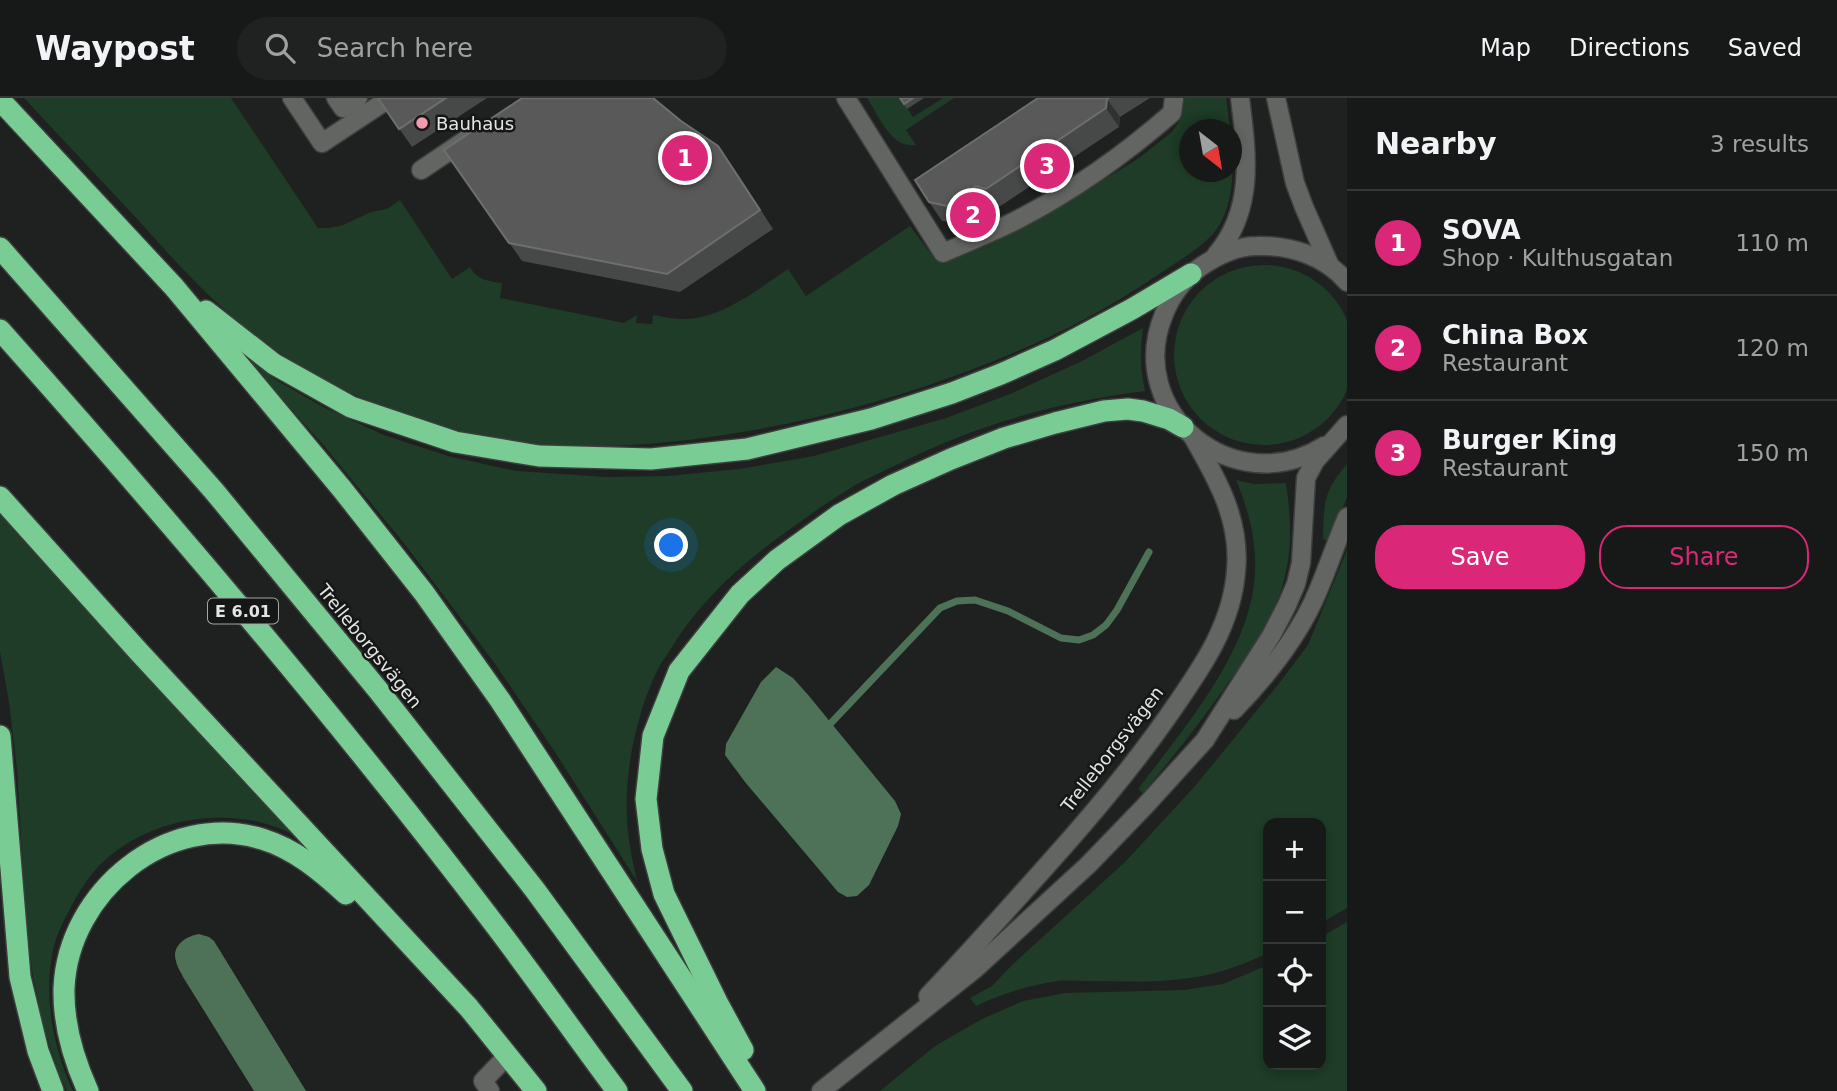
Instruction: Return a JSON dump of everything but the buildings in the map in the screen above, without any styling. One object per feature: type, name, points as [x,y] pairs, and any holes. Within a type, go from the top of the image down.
[{"type":"highway","points":[[0,100],[174,287],[342,489],[424,593],[500,700],[755,1091]]},
{"type":"highway","name":"Trelleborgsvägen","points":[[0,248],[214,491],[378,690],[535,890],[682,1091]]},
{"type":"highway","points":[[174,287],[274,363],[351,407],[455,442],[540,456],[651,459],[747,449],[871,419],[952,393],[1055,350],[1191,274]]},
{"type":"highway","name":"E 6.01","points":[[0,330],[123,468],[327,712],[494,924],[617,1091]]},
{"type":"highway","points":[[764,1091],[664,894],[652,849],[646,799],[653,736],[680,671],[740,594],[777,560],[839,515],[893,485],[1004,438],[1104,411],[1143,411],[1169,419],[1188,432]]},
{"type":"highway","points":[[0,497],[139,652],[469,1009],[536,1091]]},
{"type":"highway","points":[[0,736],[20,976],[38,1051],[53,1091]]},
{"type":"highway","points":[[88,1091],[74,1056],[65,1011],[64,987],[74,941],[92,905],[119,874],[149,852],[202,835],[222,833],[261,839],[305,860],[326,875],[469,1009]]},
{"type":"street","points":[[292,98],[322,143],[390,98]]},
{"type":"street","points":[[336,98],[343,108],[358,98]]},
{"type":"street","points":[[846,98],[943,253],[1016,221],[1065,193],[1164,120],[1172,113],[1174,98]]},
{"type":"street","points":[[1213,258],[1228,241],[1238,218],[1245,190],[1246,157],[1240,98]]},
{"type":"street","points":[[1276,98],[1295,183],[1304,207],[1341,276]]},
{"type":"street","points":[[421,170],[485,127]]},
{"type":"street","points":[[1213,258],[1242,248],[1273,245],[1293,248],[1312,256],[1341,276]]},
{"type":"street","name":"Trelleborgsvägen","points":[[888,1038],[970,952],[1097,809],[1148,745],[1196,676],[1224,625],[1233,596],[1237,568],[1233,520],[1224,495],[1163,395],[1156,358],[1159,330],[1168,303],[1191,274],[1213,258]]},
{"type":"street","points":[[1188,432],[1222,455],[1255,464],[1273,464],[1306,456],[1341,431]]},
{"type":"street","name":"Trelleborgsvägen","points":[[821,1091],[975,969],[1032,917],[1144,806],[1205,740],[1271,636],[1297,584],[1301,562],[1306,478],[1315,461],[1341,431]]},
{"type":"street","points":[[1205,740],[1256,687],[1297,631],[1325,575],[1347,517]]},
{"type":"street","points":[[490,1091],[483,1081],[507,1056]]},
{"type":"shaded area","points":[[24,98],[231,98],[318,228],[343,225],[371,212],[387,209],[400,200],[452,279],[470,267],[480,277],[502,283],[500,298],[624,323],[637,315],[636,323],[652,324],[653,315],[680,319],[710,315],[751,294],[788,269],[806,296],[910,226],[932,255],[945,261],[1034,223],[1139,158],[1172,132],[1179,122],[1179,182],[1232,182],[1224,215],[1219,226],[1206,241],[1130,293],[1034,344],[916,389],[789,423],[702,438],[590,447],[539,445],[462,433],[414,419],[340,388],[288,358],[235,319],[201,288]]},
{"type":"shaded area","points":[[867,98],[900,98],[913,117],[943,98],[954,98],[906,130],[916,145],[907,145],[899,142],[887,130]]},
{"type":"shaded area","points":[[1184,98],[1226,98],[1229,119],[1181,119]]},
{"type":"shaded area","points":[[1264,265],[1282,266],[1299,272],[1328,291],[1347,320],[1353,337],[1353,373],[1347,390],[1328,419],[1299,438],[1282,444],[1264,445],[1246,444],[1229,438],[1200,419],[1181,390],[1175,373],[1174,355],[1175,337],[1181,320],[1200,291],[1229,272],[1246,266]]},
{"type":"shaded area","points":[[1143,328],[1141,360],[1145,391],[1046,409],[984,428],[923,452],[860,483],[821,507],[761,551],[708,599],[685,627],[660,665],[636,730],[628,775],[627,819],[637,881],[493,661],[407,547],[325,447],[243,355],[276,380],[323,407],[384,435],[448,456],[516,471],[606,477],[667,476],[739,469],[814,456],[946,418],[1010,394],[1082,361]]},
{"type":"shaded area","points":[[1347,464],[1347,497],[1330,541],[1323,539],[1326,498],[1333,482]]},
{"type":"shaded area","points":[[1236,480],[1254,484],[1286,483],[1290,533],[1283,584],[1270,617],[1238,669],[1143,793],[1138,789],[1195,713],[1230,657],[1252,599],[1255,569],[1253,535]]},
{"type":"shaded area","points":[[0,514],[150,681],[304,842],[286,831],[237,818],[186,821],[161,827],[138,837],[98,867],[80,891],[62,925],[53,950],[50,973],[52,1025],[73,1091],[67,1091],[58,1072],[44,1028],[33,977],[26,922],[17,770],[0,652]]},
{"type":"shaded area","points":[[1347,550],[1347,908],[1326,920],[1326,818],[1263,818],[1263,955],[1205,976],[1147,981],[1058,981],[1016,990],[976,1006],[970,998],[992,986],[1125,862],[1195,786],[1308,645]]},
{"type":"shaded area","points":[[776,667],[793,678],[809,696],[895,801],[901,814],[898,826],[869,885],[857,896],[847,897],[838,892],[725,755],[726,744],[761,682]]},
{"type":"shaded area","points":[[1347,922],[1347,1091],[880,1091],[935,1046],[982,1019],[1023,1001],[1065,993],[1184,990],[1223,984],[1263,967],[1263,1070],[1326,1070],[1326,934]]},
{"type":"shaded area","points":[[199,934],[214,941],[306,1091],[254,1091],[177,965],[175,956],[178,946],[185,939]]},
{"type":"waterway","points":[[831,723],[940,608],[957,601],[975,600],[1008,611],[1061,638],[1079,640],[1093,635],[1106,625],[1149,552]]},
{"type":"place","name":"Bauhaus","points":[[422,123]]},
{"type":"place","name":"SOVA","points":[[685,158]]},
{"type":"place","name":"Burger King","points":[[1047,166]]},
{"type":"place","name":"China Box","points":[[973,215]]}]
